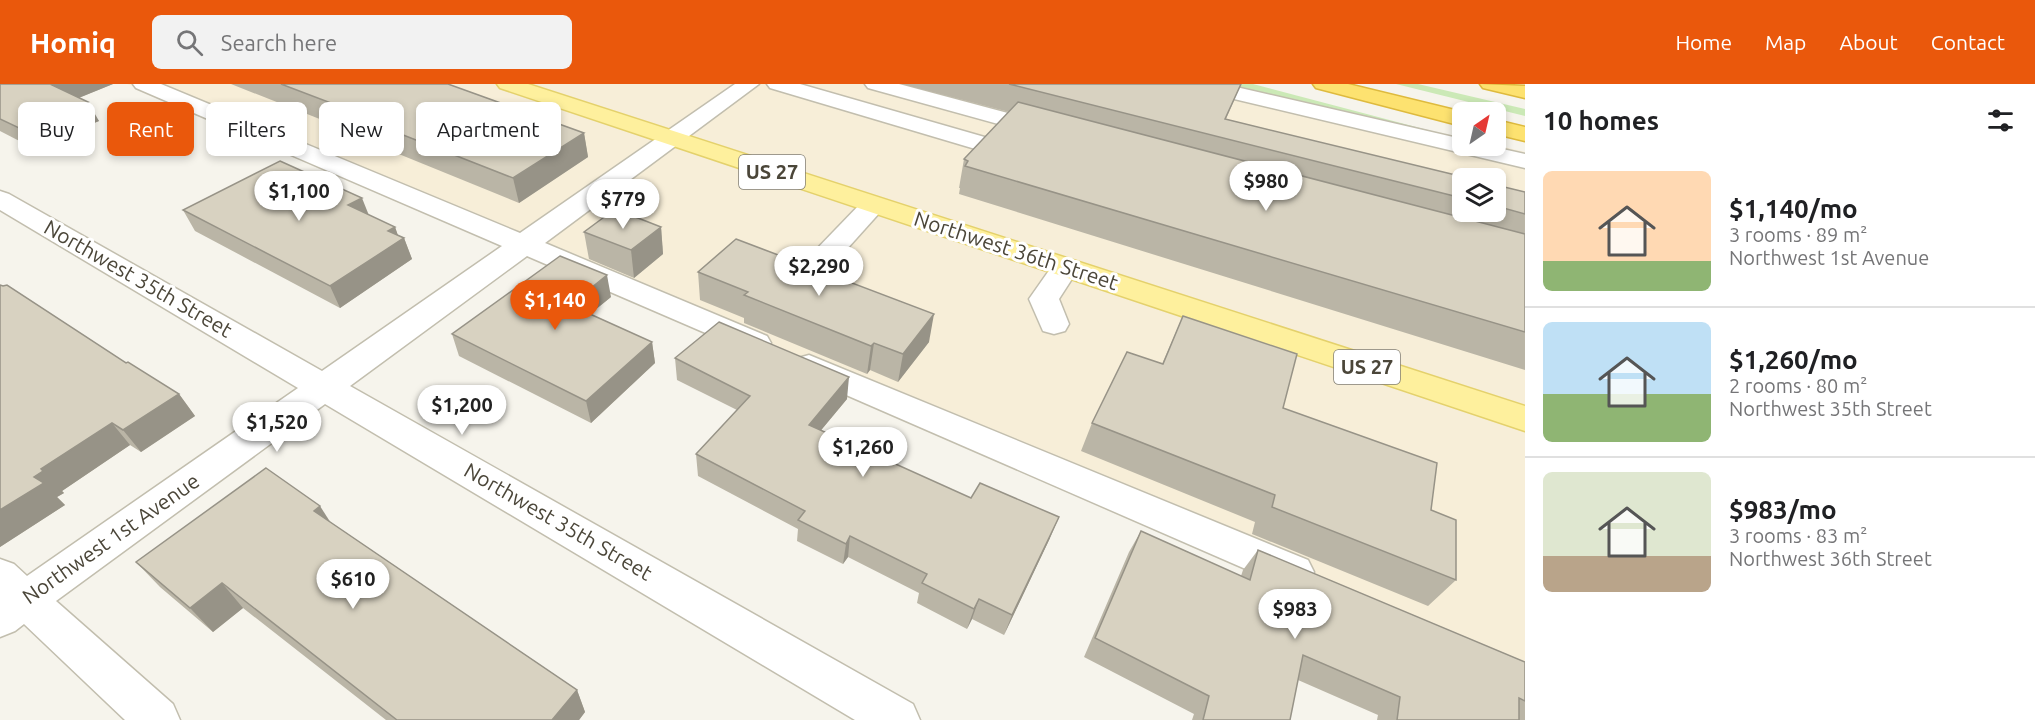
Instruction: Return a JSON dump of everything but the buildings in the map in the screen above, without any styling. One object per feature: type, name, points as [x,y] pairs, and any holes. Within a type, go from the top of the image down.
[{"type":"highway","points":[[1323,84],[1452,116]]},
{"type":"highway","points":[[1490,84],[1525,92]]},
{"type":"highway","points":[[1506,129],[1525,134]]},
{"type":"main road","name":"Northwest 36th Street","points":[[507,84],[1525,419]]},
{"type":"street","points":[[143,84],[1328,586]]},
{"type":"street","name":"Northwest 1st Avenue","points":[[9,598],[326,387],[749,84]]},
{"type":"street","points":[[777,84],[980,143]]},
{"type":"street","points":[[875,84],[1069,136]]},
{"type":"street","points":[[1196,84],[1525,161]]},
{"type":"street","points":[[1308,134],[1312,111]]},
{"type":"street","name":"Northwest 35th Street","points":[[0,200],[897,720]]},
{"type":"street","points":[[819,263],[873,205]]},
{"type":"street","points":[[1054,324],[1044,299],[1065,268]]},
{"type":"street","points":[[9,598],[157,720]]},
{"type":"shaded area","points":[[127,84],[1224,84],[1452,136],[1452,156],[1506,156],[1506,147],[1525,152],[1525,685],[294,156],[307,156],[307,102],[206,102],[206,118],[194,113],[194,102],[169,102]]},
{"type":"green space","points":[[1224,84],[1253,84],[1435,132]]},
{"type":"green space","points":[[1396,84],[1418,84],[1495,102],[1469,102]]},
{"type":"green space","points":[[1506,105],[1525,109],[1525,116],[1506,111]]}]
